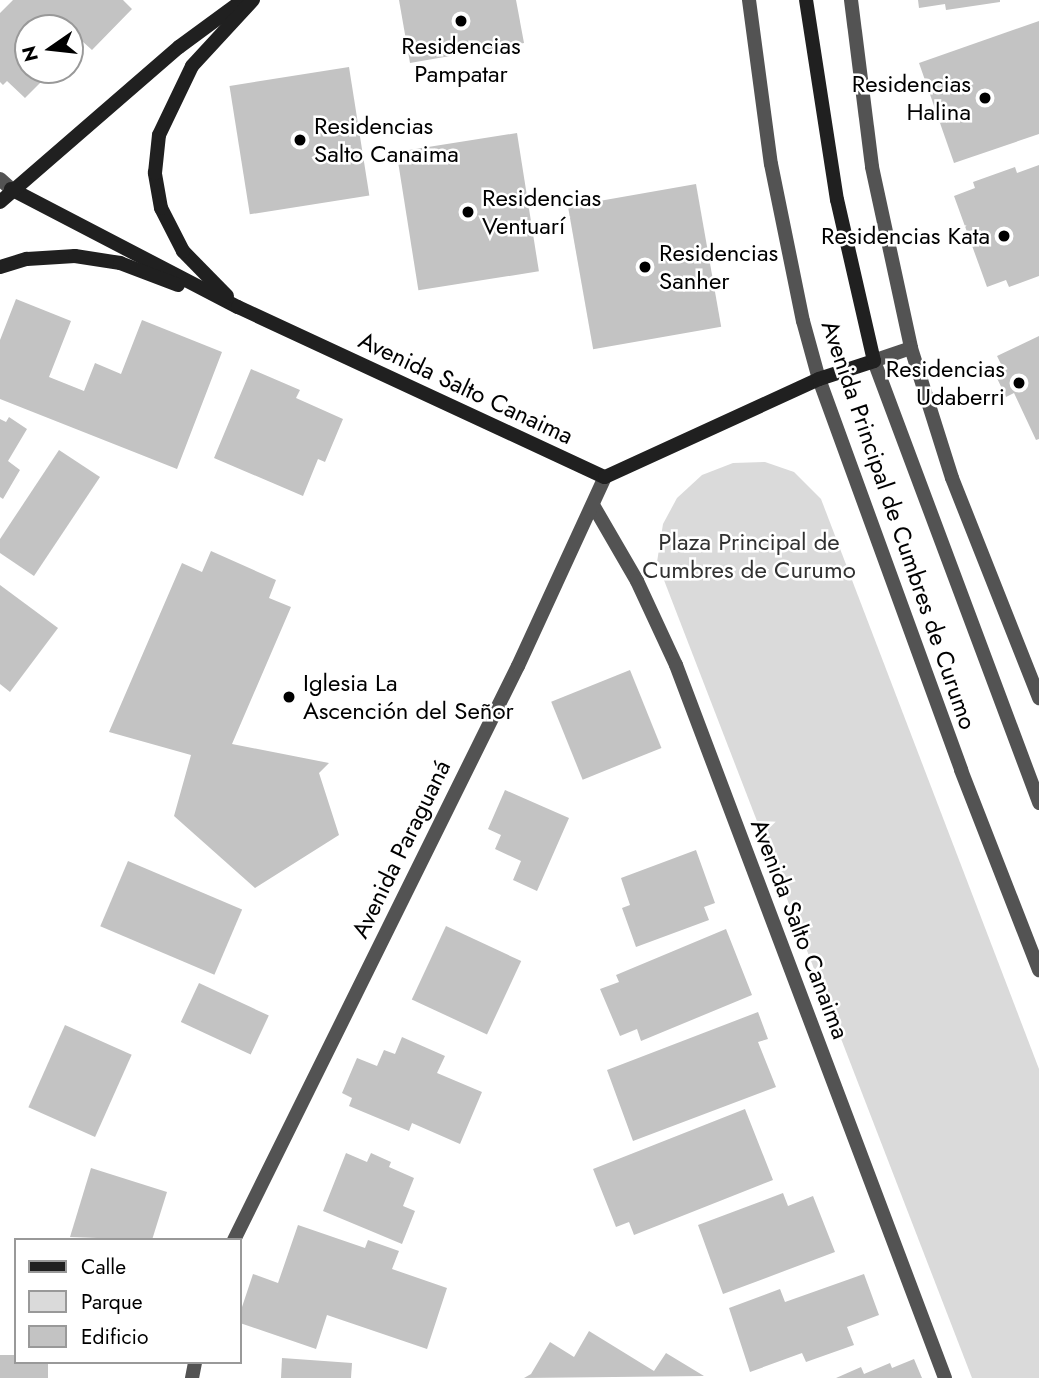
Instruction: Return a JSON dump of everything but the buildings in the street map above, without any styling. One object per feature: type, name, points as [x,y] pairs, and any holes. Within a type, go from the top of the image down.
[{"type":"main road","points":[[0,202],[11,189],[179,47],[243,0]]},
{"type":"main road","points":[[238,307],[183,251],[161,208],[155,173],[159,135],[192,66],[253,0]]},
{"type":"main road","name":"Avenida Principal de Cumbres de Curumo","points":[[806,0],[837,200],[874,361]]},
{"type":"main road","name":"Avenida Salto Canaima","points":[[11,189],[238,307],[605,477]]},
{"type":"main road","points":[[0,267],[27,258],[75,256],[120,263],[238,307]]},
{"type":"main road","points":[[605,477],[819,379],[874,361]]},
{"type":"street","name":"Avenida Principal de Cumbres de Curumo","points":[[749,0],[771,164],[803,321],[819,379],[961,769],[1039,970]]},
{"type":"street","points":[[851,0],[872,167],[911,348],[952,478],[1039,698]]},
{"type":"street","points":[[0,179],[11,189]]},
{"type":"street","points":[[874,361],[911,348]]},
{"type":"street","name":"Avenida Principal de Cumbres de Curumo","points":[[874,361],[1039,803]]},
{"type":"street","name":"Avenida Paraguaná","points":[[235,1238],[517,666],[605,477]]},
{"type":"street","name":"Avenida Salto Canaima","points":[[593,505],[637,581],[676,666],[945,1378]]},
{"type":"green space","name":"Plaza Principal de Cumbres de Curumo","points":[[765,462],[794,472],[821,499],[1039,1069],[1039,1378],[972,1378],[657,562],[663,524],[677,498],[702,475],[733,463]]},
{"type":"place","name":"Residencias Pampatar","points":[[461,21]]},
{"type":"place","name":"Residencias Halina","points":[[985,98]]},
{"type":"place","name":"Residencias Salto Canaima","points":[[300,140]]},
{"type":"place","name":"Residencias Ventuarí","points":[[468,212]]},
{"type":"place","name":"Residencias Kata","points":[[1004,236]]},
{"type":"place","name":"Residencias Sanher","points":[[645,267]]},
{"type":"place","name":"Residencias Udaberri","points":[[1019,383]]},
{"type":"place","name":"Iglesia La Ascención del Señor","points":[[289,697]]}]
